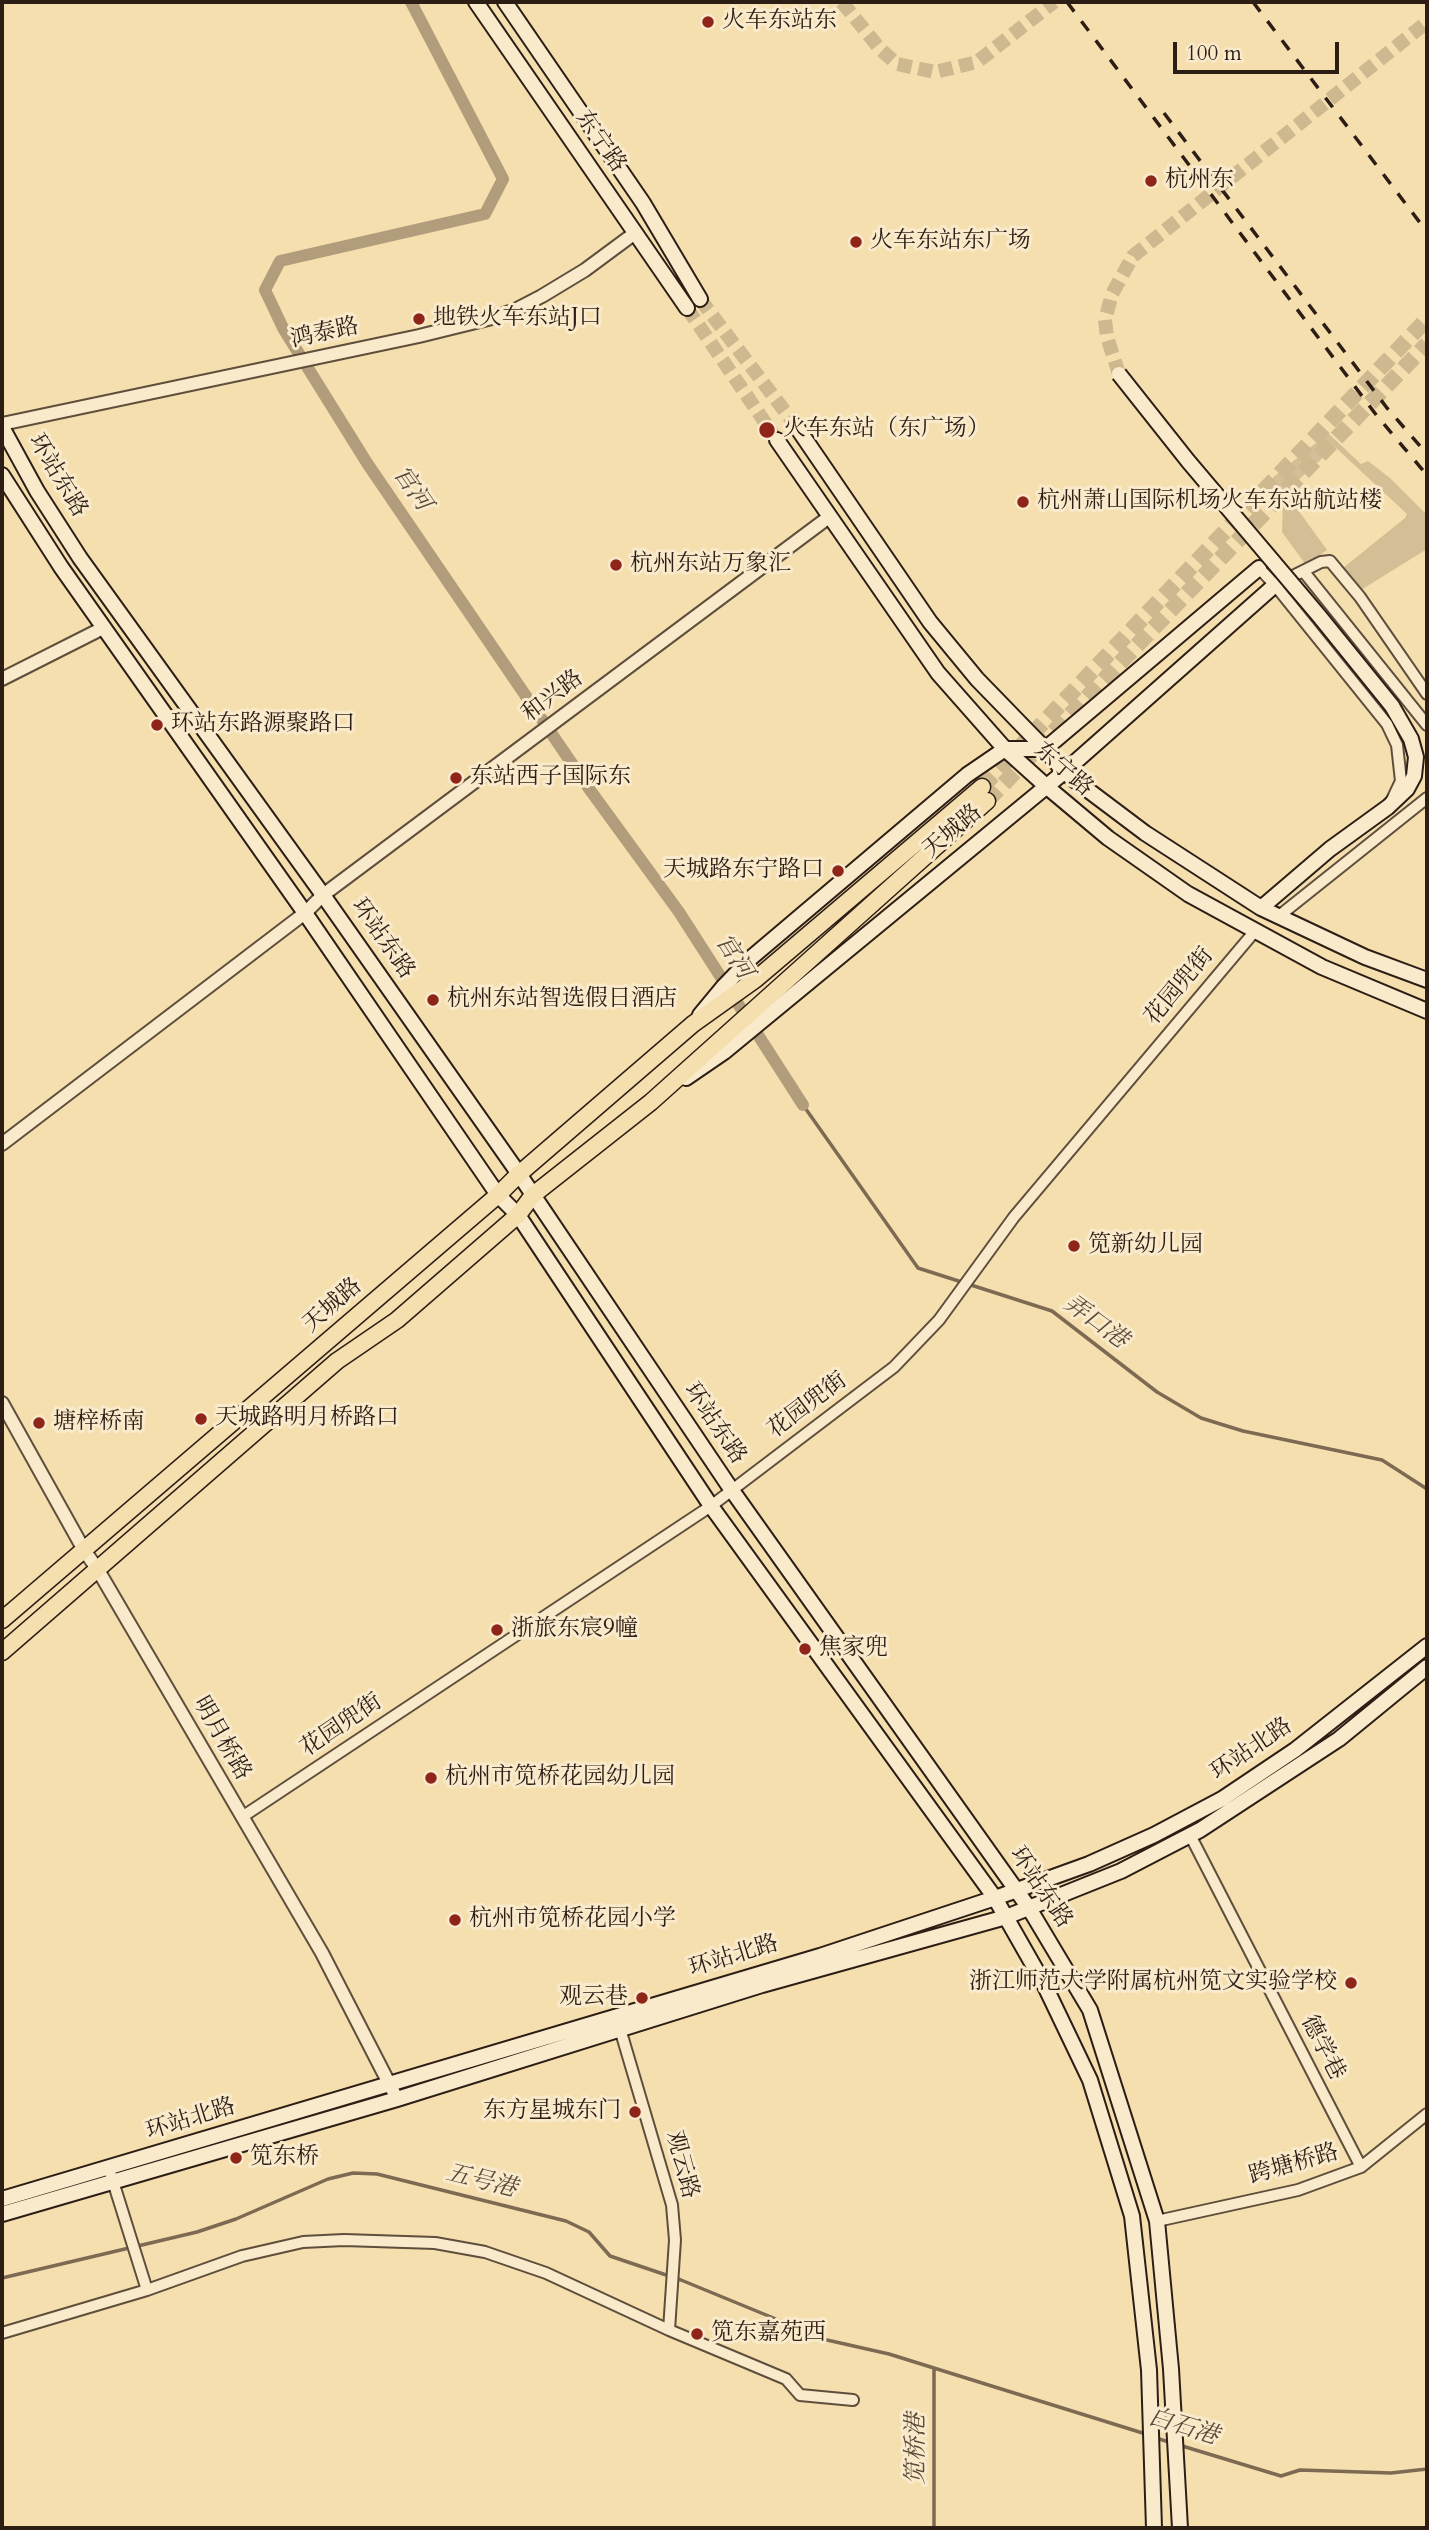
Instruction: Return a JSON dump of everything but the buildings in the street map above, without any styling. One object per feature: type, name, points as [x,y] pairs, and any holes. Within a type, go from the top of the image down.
[{"type":"main road","name":"东宁路","points":[[476,2],[687,308]]},
{"type":"main road","name":"东宁路","points":[[505,2],[643,203],[700,299]]},
{"type":"main road","points":[[1119,374],[1392,706],[1411,739],[1416,757],[1414,776],[1407,789],[1388,807],[1330,849],[1261,908]]},
{"type":"main road","name":"环站东路","points":[[2,425],[37,491],[80,558],[323,895],[519,1174],[731,1489],[1029,1908],[1090,2010],[1157,2221],[1172,2393],[1180,2528]]},
{"type":"main road","name":"东宁路","points":[[796,426],[930,622],[977,679],[1064,772],[1146,833],[1261,908],[1365,957],[1427,980]]},
{"type":"main road","name":"东宁路","points":[[777,440],[938,673],[1004,749],[1046,786],[1108,838],[1188,894],[1322,967],[1427,1011]]},
{"type":"main road","name":"环站东路","points":[[2,475],[103,628],[305,913],[498,1195],[519,1214],[711,1506],[995,1898],[1044,1984],[1084,2068],[1132,2216],[1142,2294],[1149,2385],[1154,2528]]},
{"type":"main road","points":[[1004,749],[1045,749],[1259,568]]},
{"type":"main road","name":"天城路","points":[[768,1006],[1064,772],[1275,585]]},
{"type":"main road","name":"天城路","points":[[693,1024],[743,967],[967,775],[1004,749]]},
{"type":"main road","name":"天城路","points":[[2,1620],[498,1195],[693,1024],[752,981],[984,794],[732,1038],[533,1195],[519,1214],[397,1320],[337,1361],[2,1652]]},
{"type":"main road","name":"环站北路","points":[[2,2214],[397,2099],[1089,1864],[1133,1845],[1222,1799],[1295,1750],[1427,1646]]},
{"type":"main road","name":"环站北路","points":[[2,2200],[113,2182],[389,2083],[1006,1917],[1121,1871],[1190,1835],[1278,1781],[1339,1739],[1427,1667]]},
{"type":"street","name":"鸿泰路","points":[[2,425],[431,333],[515,310],[585,270],[635,233]]},
{"type":"street","name":"和兴路","points":[[2,1144],[305,913],[323,895],[829,517]]},
{"type":"street","points":[[1275,585],[1321,562],[1330,561],[1360,597],[1427,694]]},
{"type":"street","points":[[1259,568],[1387,724],[1397,745],[1401,781],[1388,807]]},
{"type":"street","points":[[1304,572],[1427,725]]},
{"type":"street","points":[[2,679],[103,628]]},
{"type":"street","points":[[1279,916],[1427,798]]},
{"type":"street","name":"花园兜街","points":[[242,1817],[711,1506],[894,1367],[939,1320],[1014,1216],[1255,931]]},
{"type":"street","name":"明月桥路","points":[[2,1404],[84,1550],[322,1953],[397,2099]]},
{"type":"street","name":"德学巷","points":[[1190,1835],[1361,2167]]},
{"type":"street","name":"观云路","points":[[618,2023],[672,2205],[675,2240],[669,2330]]},
{"type":"street","name":"跨塘桥路","points":[[1157,2221],[1298,2190],[1361,2167],[1427,2114]]},
{"type":"street","points":[[113,2182],[147,2290]]},
{"type":"street","points":[[2,2333],[147,2290],[242,2256],[303,2242],[344,2240],[435,2243],[485,2252],[546,2273],[669,2330],[786,2379],[800,2395],[853,2399]]},
{"type":"shaded area","points":[[1328,433],[1361,464],[1368,461],[1390,478],[1427,515],[1427,549],[1361,590],[1343,568],[1407,514],[1335,447],[1285,492],[1327,550],[1306,565],[1282,532],[1283,500],[1270,480]]},
{"type":"waterway","name":"官河","points":[[411,2],[503,179],[485,214],[280,261],[265,290],[283,328],[367,463],[590,790],[679,912],[803,1105]]},
{"type":"waterway","name":"弄口港","points":[[803,1105],[918,1268],[1052,1311],[1157,1392],[1201,1418],[1243,1431],[1382,1460],[1427,1489]]},
{"type":"waterway","name":"五号港","points":[[2,2278],[197,2232],[236,2219],[328,2179],[353,2173],[377,2174],[566,2221],[589,2232],[610,2256],[681,2280],[827,2340],[889,2354],[1149,2435]]},
{"type":"waterway","name":"笕桥港","points":[[934,2370],[934,2528]]},
{"type":"waterway","name":"白石港","points":[[1156,2438],[1172,2443]]},
{"type":"waterway","name":"白石港","points":[[1179,2445],[1281,2476],[1300,2470],[1391,2473],[1427,2469]]},
{"type":"tunnel","points":[[842,2],[880,49],[897,64],[935,72],[977,62],[1054,2]]},
{"type":"tunnel","points":[[1119,374],[1107,337],[1105,320],[1112,294],[1133,256],[1427,22]]},
{"type":"tunnel","points":[[700,299],[796,426]]},
{"type":"tunnel","points":[[687,308],[777,440]]},
{"type":"tunnel","points":[[982,787],[1427,319]]},
{"type":"tunnel","points":[[987,801],[1427,344]]},
{"type":"railway","points":[[1067,2],[1377,416],[1427,475]]},
{"type":"railway","points":[[1253,2],[1427,232]]},
{"type":"railway","points":[[1164,113],[1387,408],[1427,454]]},
{"type":"place","name":"火车东站东","points":[[708,22]]},
{"type":"place","name":"杭州东","points":[[1151,181]]},
{"type":"place","name":"火车东站东广场","points":[[856,242]]},
{"type":"place","name":"地铁火车东站J口","points":[[419,319]]},
{"type":"place","name":"火车东站（东广场）","points":[[767,430]]},
{"type":"place","name":"杭州萧山国际机场火车东站航站楼","points":[[1023,502]]},
{"type":"place","name":"杭州东站万象汇","points":[[616,565]]},
{"type":"place","name":"环站东路源聚路口","points":[[157,725]]},
{"type":"place","name":"东站西子国际东","points":[[456,778]]},
{"type":"place","name":"天城路东宁路口","points":[[838,871]]},
{"type":"place","name":"杭州东站智选假日酒店","points":[[433,1000]]},
{"type":"place","name":"笕新幼儿园","points":[[1074,1246]]},
{"type":"place","name":"天城路明月桥路口","points":[[201,1419]]},
{"type":"place","name":"塘梓桥南","points":[[39,1423]]},
{"type":"place","name":"浙旅东宸9幢","points":[[497,1630]]},
{"type":"place","name":"焦家兜","points":[[805,1649]]},
{"type":"place","name":"杭州市笕桥花园幼儿园","points":[[431,1778]]},
{"type":"place","name":"杭州市笕桥花园小学","points":[[455,1920]]},
{"type":"place","name":"浙江师范大学附属杭州笕文实验学校","points":[[1351,1983]]},
{"type":"place","name":"观云巷","points":[[642,1998]]},
{"type":"place","name":"东方星城东门","points":[[635,2112]]},
{"type":"place","name":"笕东桥","points":[[236,2158]]},
{"type":"place","name":"笕东嘉苑西","points":[[697,2334]]}]
